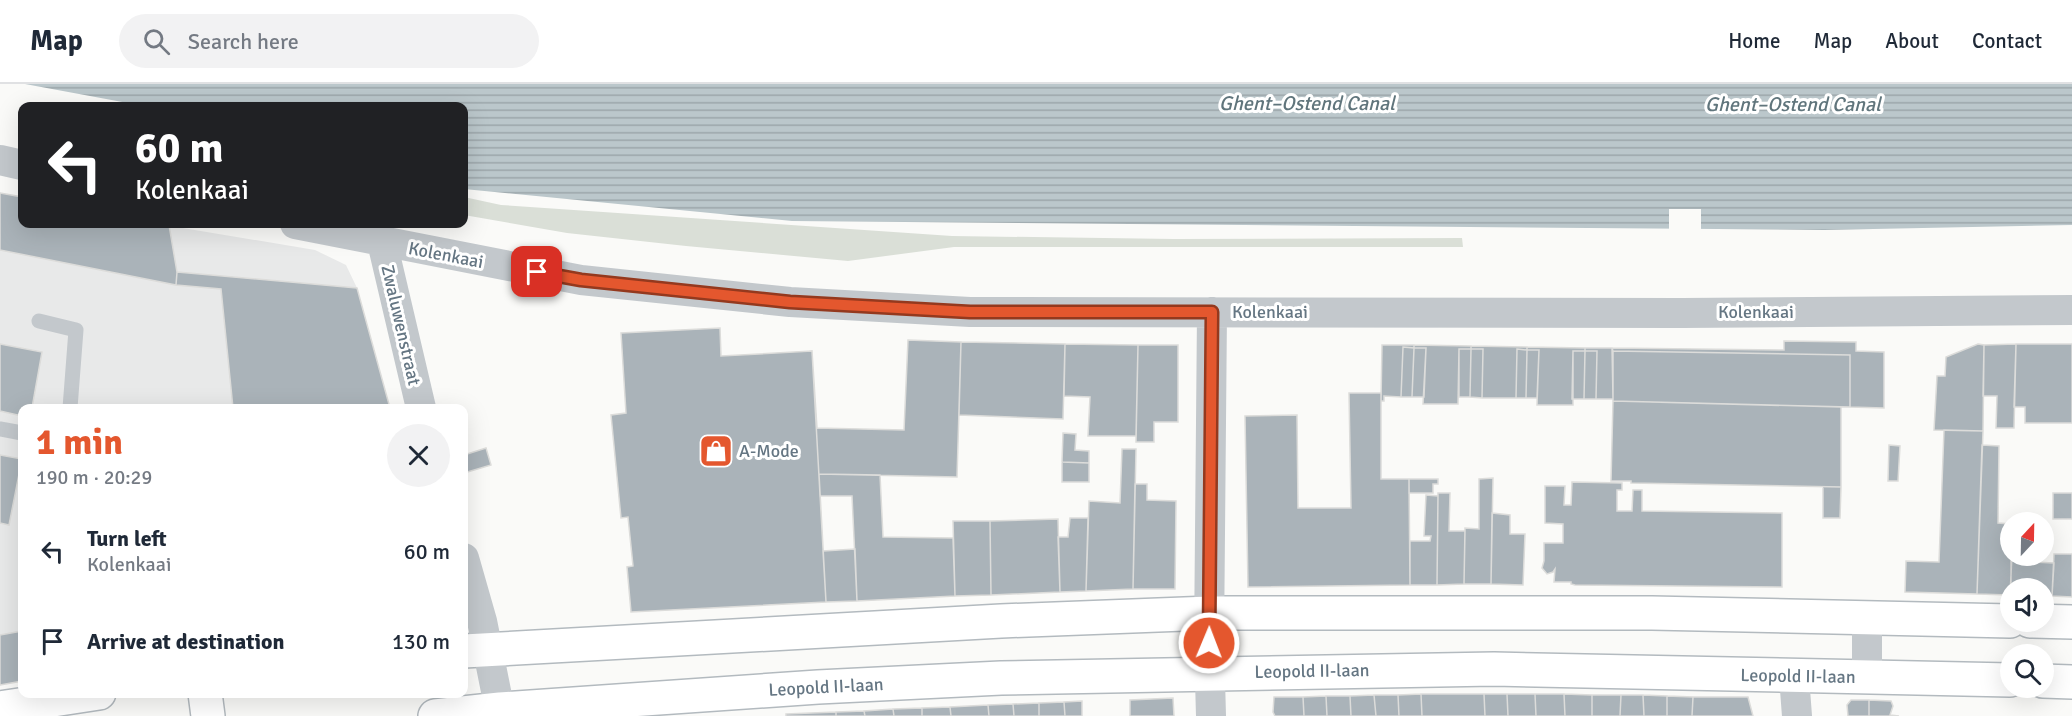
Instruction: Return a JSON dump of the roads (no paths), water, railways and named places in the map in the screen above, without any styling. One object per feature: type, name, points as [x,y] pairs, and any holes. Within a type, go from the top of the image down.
[{"type":"street","points":[[0,160],[18,164]]},
{"type":"street","name":"Kolenkaai","points":[[314,228],[581,280],[790,302],[970,312],[1682,313],[2072,310]]},
{"type":"street","name":"Zwaluwenstraat","points":[[382,242],[420,404]]},
{"type":"street","points":[[1211,716],[1209,673],[1212,312]]},
{"type":"street","points":[[468,572],[482,621],[475,650],[501,712]]},
{"type":"street","points":[[475,650],[1001,621],[1210,613],[1652,613],[2000,621]]},
{"type":"street","points":[[1867,617],[1867,677]]},
{"type":"street","points":[[2054,622],[2072,622]]},
{"type":"street","name":"Leopold II-laan","points":[[435,716],[840,686],[1001,678],[1209,673],[1494,669],[2000,680]]},
{"type":"street","points":[[1794,676],[1797,716]]},
{"type":"street","points":[[2054,681],[2072,682]]},
{"type":"street","points":[[0,708],[66,698]]},
{"type":"street","points":[[206,698],[208,716]]},
{"type":"lane","points":[[39,321],[76,330],[70,404]]},
{"type":"lane","points":[[0,429],[18,432]]},
{"type":"water","name":"Ghent–Ostend Canal","points":[[25,84],[2072,84],[2072,225],[1824,230],[792,221],[468,189],[468,102],[122,102]]},
{"type":"place","name":"A-Mode","points":[[716,451]]}]
